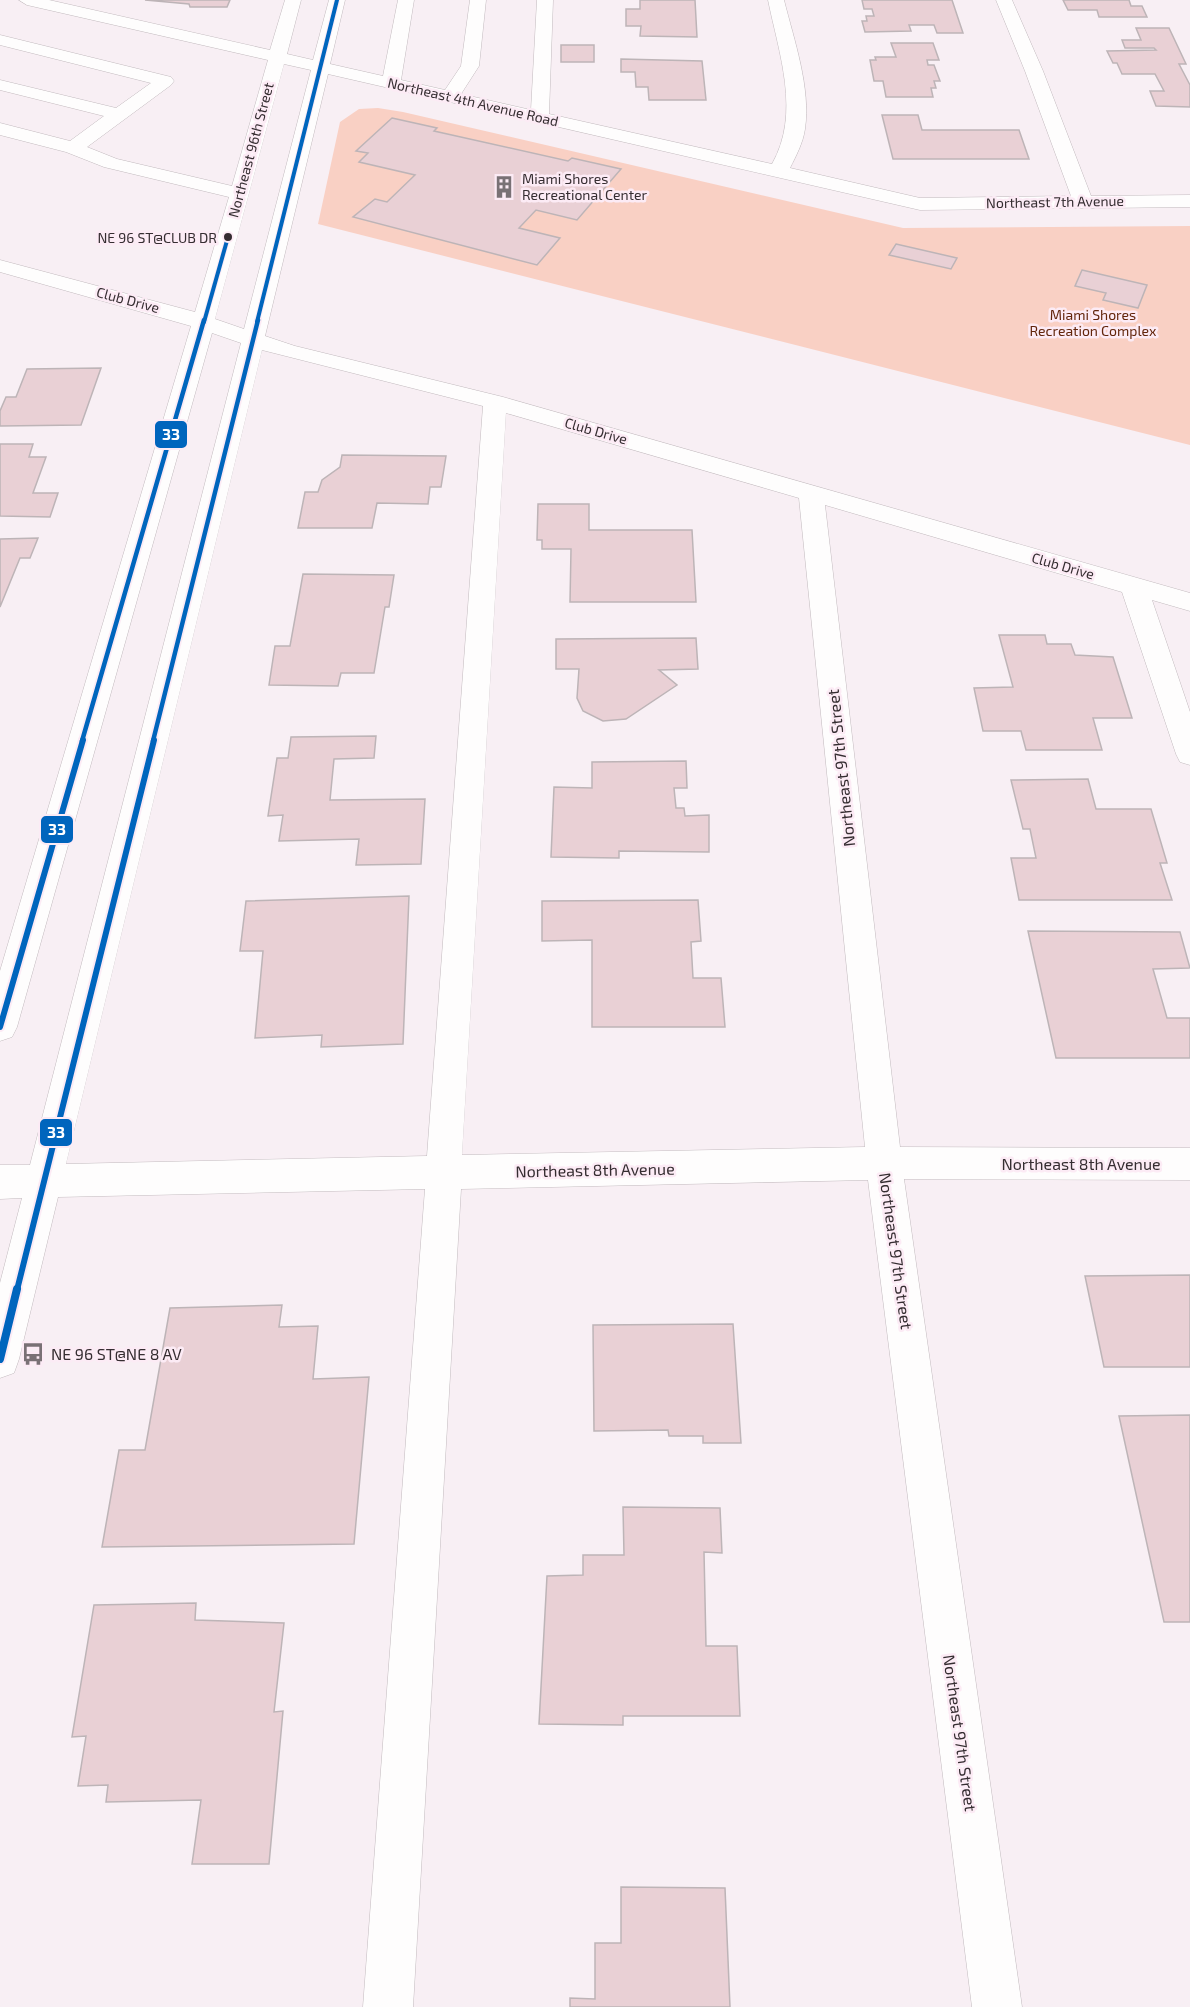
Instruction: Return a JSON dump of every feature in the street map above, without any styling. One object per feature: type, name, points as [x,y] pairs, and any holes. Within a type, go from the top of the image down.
[{"type":"street","name":"Northeast 4th Avenue Road","points":[[27,0],[920,204]]},
{"type":"street","name":"Northeast 96th Street","points":[[0,1026],[240,194],[293,0]]},
{"type":"street","points":[[0,1359],[337,0]]},
{"type":"street","points":[[391,83],[406,0]]},
{"type":"street","points":[[450,97],[470,66],[478,0]]},
{"type":"street","points":[[540,117],[545,0]]},
{"type":"street","points":[[776,0],[796,103],[796,126],[790,150],[779,170]]},
{"type":"street","points":[[1004,0],[1034,71],[1083,202]]},
{"type":"street","points":[[146,43],[163,32]]},
{"type":"street","points":[[0,40],[165,81],[73,148]]},
{"type":"street","points":[[111,66],[128,54]]},
{"type":"street","points":[[0,85],[117,114]]},
{"type":"street","points":[[0,129],[73,148],[111,163],[240,194]]},
{"type":"street","name":"Northeast 7th Avenue","points":[[920,204],[1190,201]]},
{"type":"street","name":"Club Drive","points":[[0,266],[173,312],[287,351],[495,402],[1190,602]]},
{"type":"street","points":[[388,2007],[495,402]]},
{"type":"street","name":"Northeast 97th Street","points":[[811,494],[884,1163],[997,2007]]},
{"type":"street","points":[[1134,587],[1190,754]]},
{"type":"street","name":"Northeast 8th Avenue","points":[[0,1182],[884,1163],[1190,1164]]},
{"type":"green space","name":"Miami Shores Recreation Complex","points":[[378,108],[903,228],[1190,226],[1190,445],[318,224],[340,122],[359,109]]},
{"type":"building","points":[[145,0],[230,0],[227,7],[190,7],[189,4]]},
{"type":"building","points":[[640,0],[695,0],[697,37],[640,36],[641,26],[626,26],[626,9],[640,9]]},
{"type":"building","points":[[862,0],[952,0],[963,33],[937,33],[934,25],[909,25],[911,31],[865,32],[862,21],[867,21],[866,16],[874,16],[872,9],[864,9]]},
{"type":"building","points":[[1063,0],[1129,0],[1131,6],[1142,6],[1147,17],[1099,17],[1097,10],[1068,10]]},
{"type":"building","points":[[1136,28],[1169,28],[1186,64],[1179,64],[1190,85],[1190,107],[1156,106],[1150,91],[1164,91],[1155,74],[1122,74],[1117,63],[1113,63],[1107,51],[1156,50],[1154,48],[1125,48],[1122,40],[1141,40]]},
{"type":"building","points":[[891,43],[933,43],[939,60],[927,60],[928,65],[934,65],[940,81],[934,81],[936,88],[931,88],[933,97],[886,97],[883,81],[874,81],[870,60],[876,60],[875,57],[896,57]]},
{"type":"building","points":[[561,45],[594,45],[594,62],[561,62]]},
{"type":"building","points":[[621,59],[702,61],[706,100],[649,100],[648,87],[636,87],[635,72],[621,72]]},
{"type":"building","points":[[882,115],[918,115],[922,130],[1019,130],[1029,159],[893,159]]},
{"type":"building","name":"Miami Shores Recreational Center","points":[[392,118],[437,128],[434,131],[568,161],[572,158],[621,169],[577,220],[536,210],[519,228],[560,238],[537,265],[353,217],[375,199],[387,202],[415,175],[359,162],[368,153],[356,151]]},
{"type":"building","points":[[896,244],[957,258],[951,269],[889,255]]},
{"type":"building","points":[[1082,270],[1147,285],[1138,308],[1103,300],[1106,293],[1075,286]]},
{"type":"building","points":[[101,368],[81,425],[0,426],[0,411],[6,397],[16,397],[27,369]]},
{"type":"building","points":[[0,444],[33,444],[29,457],[46,457],[33,493],[58,493],[50,517],[0,516]]},
{"type":"building","points":[[342,455],[446,456],[441,487],[430,487],[428,504],[377,503],[372,528],[298,528],[305,492],[318,492],[322,480],[340,467]]},
{"type":"building","points":[[538,504],[589,504],[589,530],[692,530],[696,602],[570,602],[571,549],[542,549],[542,540],[537,540]]},
{"type":"building","points":[[38,538],[30,558],[20,558],[0,607],[0,539]]},
{"type":"building","points":[[303,574],[394,575],[389,607],[385,607],[374,673],[341,673],[338,686],[269,685],[275,646],[290,646]]},
{"type":"building","points":[[999,635],[1045,635],[1047,644],[1071,644],[1075,655],[1113,657],[1132,718],[1093,718],[1102,750],[1026,750],[1021,731],[983,731],[974,688],[1013,687]]},
{"type":"building","points":[[696,638],[698,669],[659,670],[677,685],[626,719],[603,721],[583,711],[577,698],[579,669],[556,669],[556,639]]},
{"type":"building","points":[[376,736],[374,758],[334,759],[330,800],[425,799],[421,864],[356,865],[359,839],[279,841],[283,815],[268,816],[277,758],[288,758],[291,737]]},
{"type":"building","points":[[686,761],[687,788],[674,788],[676,808],[684,808],[685,816],[709,815],[709,852],[619,851],[619,858],[551,857],[554,787],[592,788],[592,762]]},
{"type":"building","points":[[1088,779],[1096,809],[1151,809],[1167,863],[1160,863],[1172,900],[1019,900],[1011,858],[1036,858],[1030,829],[1023,829],[1011,780]]},
{"type":"building","points":[[409,896],[403,1044],[321,1047],[322,1035],[255,1038],[263,951],[240,951],[246,901]]},
{"type":"building","points":[[698,900],[701,941],[691,942],[693,978],[721,978],[725,1027],[592,1027],[592,940],[542,941],[542,901]]},
{"type":"building","points":[[1028,931],[1180,932],[1190,968],[1153,969],[1167,1018],[1190,1018],[1190,1058],[1056,1058]]},
{"type":"building","points":[[1190,1275],[1190,1367],[1104,1367],[1085,1276]]},
{"type":"building","points":[[282,1305],[279,1327],[318,1326],[313,1379],[369,1377],[354,1544],[102,1547],[119,1450],[145,1450],[170,1308]]},
{"type":"building","points":[[733,1324],[741,1443],[703,1443],[703,1436],[669,1436],[668,1430],[594,1431],[593,1325]]},
{"type":"building","points":[[1190,1415],[1190,1622],[1164,1622],[1119,1416]]},
{"type":"building","points":[[623,1507],[720,1508],[722,1553],[704,1552],[706,1646],[737,1646],[740,1716],[623,1716],[623,1725],[539,1724],[547,1576],[583,1575],[583,1555],[624,1555]]},
{"type":"building","points":[[196,1603],[195,1620],[284,1623],[274,1712],[283,1711],[269,1864],[192,1864],[201,1800],[106,1802],[108,1785],[78,1786],[86,1736],[72,1737],[94,1605]]},
{"type":"building","points":[[621,1887],[725,1888],[730,2007],[570,2007],[570,1998],[595,1999],[595,1943],[621,1943]]},
{"type":"transit line","name":"33","points":[[0,1359],[337,0]]},
{"type":"transit line","name":"33","points":[[0,1027],[228,237]]},
{"type":"place","name":"Miami Shores Recreational Center","points":[[504,187]]},
{"type":"place","name":"NE 96 ST@CLUB DR","points":[[228,237]]},
{"type":"place","name":"NE 96 ST@NE 8 AV","points":[[33,1354]]}]
